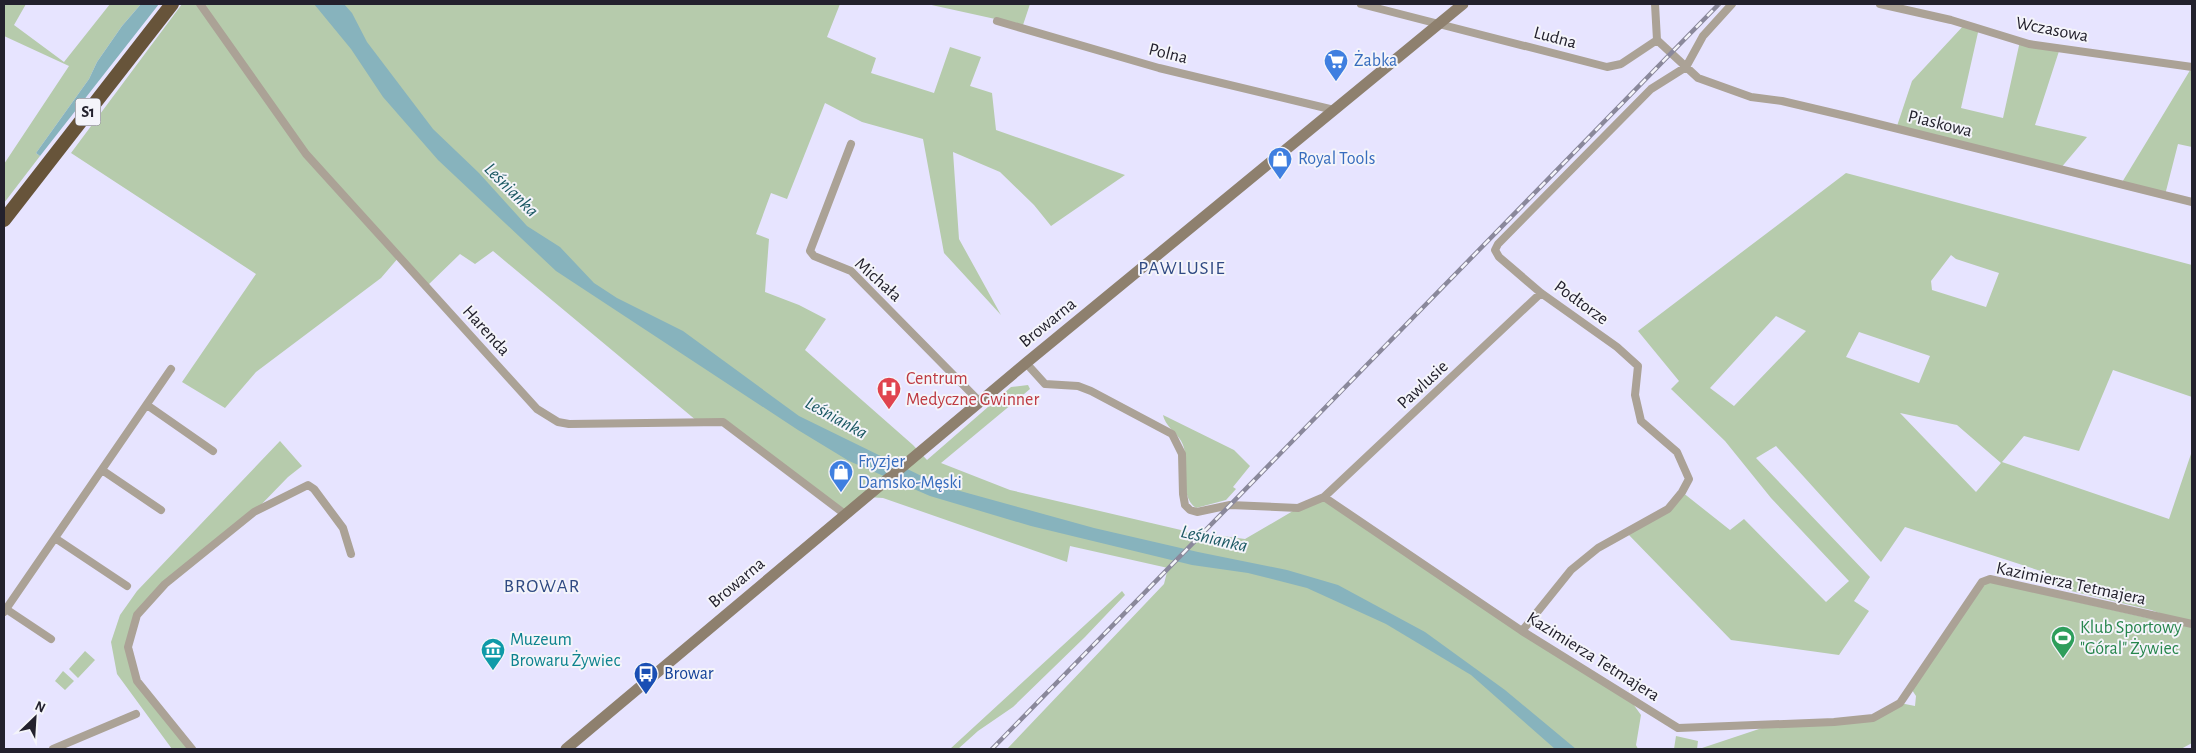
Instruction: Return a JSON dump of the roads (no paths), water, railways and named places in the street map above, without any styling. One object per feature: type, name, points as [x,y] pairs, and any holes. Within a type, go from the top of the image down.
[{"type":"highway","name":"S1","points":[[4,220],[172,4]]},
{"type":"street","name":"Harenda","points":[[200,4],[306,154],[538,409],[558,422],[569,424],[723,422],[846,515]]},
{"type":"street","name":"Ludna","points":[[1362,4],[1607,67],[1621,64],[1657,40]]},
{"type":"street","name":"Browarna","points":[[566,749],[1026,363],[1463,4]]},
{"type":"street","points":[[1655,4],[1657,40],[1686,67]]},
{"type":"street","name":"Podtorze","points":[[1522,631],[1571,570],[1598,548],[1668,509],[1682,492],[1689,479],[1677,452],[1641,421],[1636,395],[1638,366],[1617,347],[1541,293],[1500,257],[1495,250],[1498,244],[1651,89],[1686,67],[1703,36],[1732,4]]},
{"type":"street","name":"Wczasowa","points":[[1880,4],[1951,20],[2029,44],[2192,68]]},
{"type":"street","name":"Polna","points":[[997,22],[1160,68],[1334,110]]},
{"type":"street","name":"Piaskowa","points":[[1686,67],[1698,78],[1751,97],[1782,101],[1850,117],[2192,202]]},
{"type":"street","name":"Michała","points":[[851,144],[810,248],[811,253],[851,271],[980,402]]},
{"type":"street","name":"Pawlusie","points":[[1324,497],[1541,293]]},
{"type":"street","points":[[1026,363],[1045,384],[1078,386],[1091,391],[1172,434],[1182,454],[1183,494],[1185,505],[1190,510],[1196,512],[1230,505],[1298,508],[1324,497]]},
{"type":"street","points":[[51,639],[5,611],[171,369]]},
{"type":"street","points":[[147,405],[213,451]]},
{"type":"street","points":[[102,470],[160,510]]},
{"type":"street","points":[[192,749],[137,681],[128,647],[137,615],[165,584],[254,512],[308,485],[314,489],[344,528],[351,554]]},
{"type":"street","name":"Kazimierza Tetmajera","points":[[1324,497],[1522,631],[1678,728],[1834,722],[1872,718],[1900,703],[1982,582],[1990,579],[2192,624]]},
{"type":"street","points":[[55,538],[127,586]]},
{"type":"street","points":[[53,749],[136,714]]},
{"type":"railway","points":[[992,749],[1719,4]]},
{"type":"place","name":"Żabka","points":[[1336,82]]},
{"type":"place","name":"Royal Tools","points":[[1280,180]]},
{"type":"place","name":"Centrum Medyczne Gwinner","points":[[889,410]]},
{"type":"place","name":"Fryzjer Damsko-Męski","points":[[841,493]]},
{"type":"place","name":"Klub Sportowy \"Góral\" Żywiec","points":[[2063,659]]},
{"type":"place","name":"Muzeum Browaru Żywiec","points":[[493,671]]},
{"type":"place","name":"Browar","points":[[646,695]]},
{"type":"district","name":"PAWLUSIE","points":[[1182,268]]},
{"type":"district","name":"BROWAR","points":[[542,586]]},
{"type":"water label","name":"Leśnianka","points":[[511,190]]},
{"type":"water label","name":"Leśnianka","points":[[836,418]]},
{"type":"water label","name":"Leśnianka","points":[[1214,539]]}]
